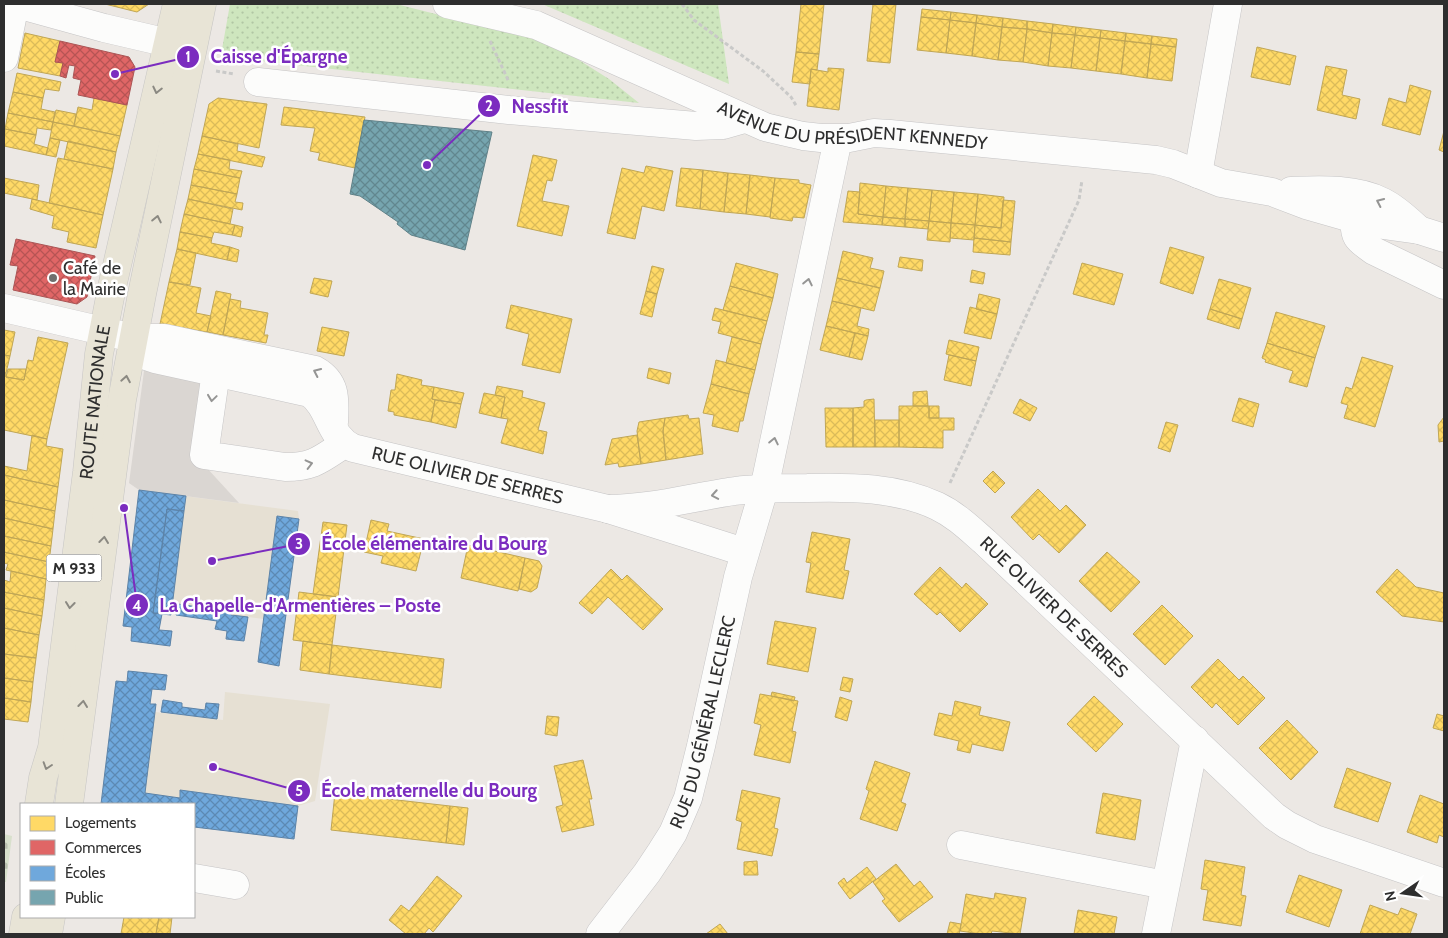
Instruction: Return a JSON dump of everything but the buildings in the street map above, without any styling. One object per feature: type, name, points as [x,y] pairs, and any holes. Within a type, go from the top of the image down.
[{"type":"main road","name":"ROUTE NATIONALE","points":[[69,803],[122,400],[181,46],[177,4]]},
{"type":"main road","name":"ROUTE NATIONALE","points":[[39,803],[43,778],[52,748],[103,331],[181,46],[202,4]]},
{"type":"main road","points":[[23,934],[26,918]]},
{"type":"main road","points":[[48,934],[51,918]]},
{"type":"street","points":[[4,58],[16,4],[104,28],[181,46]]},
{"type":"street","name":"AVENUE DU PRÉSIDENT KENNEDY","points":[[453,4],[536,24],[744,120],[803,136],[838,139],[882,133],[1156,160],[1173,164],[1221,183],[1272,192],[1355,218],[1432,234]]},
{"type":"street","points":[[1198,174],[1228,4]]},
{"type":"street","points":[[258,82],[509,110],[696,126],[723,125],[744,120]]},
{"type":"street","name":"RUE DU GÉNÉRAL LECLERC","points":[[600,934],[661,852],[673,832],[688,798],[744,552],[764,489],[838,139]]},
{"type":"street","name":"AVENUE DU PRÉSIDENT KENNEDY","points":[[1272,192],[1331,191],[1366,196],[1382,201],[1432,234]]},
{"type":"street","points":[[1355,218],[1354,229],[1357,239],[1374,251],[1444,285]]},
{"type":"street","points":[[4,308],[133,338],[164,338],[219,361],[316,370],[324,374],[329,380],[335,398],[339,437],[318,462],[297,467],[285,467],[204,455],[219,361]]},
{"type":"street","name":"RUE OLIVIER DE SERRES","points":[[339,437],[363,451],[608,509],[744,552]]},
{"type":"street","name":"RUE OLIVIER DE SERRES","points":[[608,509],[645,507],[734,491],[824,487],[865,488],[906,495],[938,507],[953,515],[985,542],[1195,740],[1262,806],[1287,825],[1335,846],[1444,883]]},
{"type":"street","points":[[1156,934],[1195,740]]},
{"type":"street","points":[[961,845],[1165,885]]},
{"type":"street","points":[[195,878],[235,885]]},
{"type":"path","points":[[682,4],[694,20],[763,71],[791,97],[799,110],[803,136]]},
{"type":"path","points":[[496,15],[489,42],[512,87],[509,110]]},
{"type":"path","points":[[938,507],[959,466],[1079,200],[1086,152]]},
{"type":"shaded area","points":[[160,324],[207,332],[194,454],[239,503],[139,490],[129,483],[146,356],[152,337]]},
{"type":"shaded area","points":[[139,490],[298,511],[299,519],[279,666],[258,662],[264,619],[231,615],[231,612],[173,604],[171,615],[125,609]]},
{"type":"shaded area","points":[[225,692],[330,704],[315,801],[298,806],[294,839],[195,827],[195,803],[101,803],[113,707],[223,720]]},
{"type":"green space","points":[[230,4],[396,4],[531,38],[571,55],[609,79],[639,103],[260,61],[221,55]]},
{"type":"green space","points":[[542,4],[718,4],[729,84]]},
{"type":"green space","points":[[4,834],[12,836],[6,882],[4,882]]},
{"type":"place","name":"Caisse d'Épargne","points":[[115,74]]},
{"type":"place","name":"Nessfit","points":[[427,165]]},
{"type":"place","name":"Café de la Mairie","points":[[53,278]]},
{"type":"place","name":"La Chapelle-d'Armentières – Poste","points":[[124,508]]},
{"type":"place","name":"École élémentaire du Bourg","points":[[212,561]]},
{"type":"place","name":"École maternelle du Bourg","points":[[213,767]]}]
